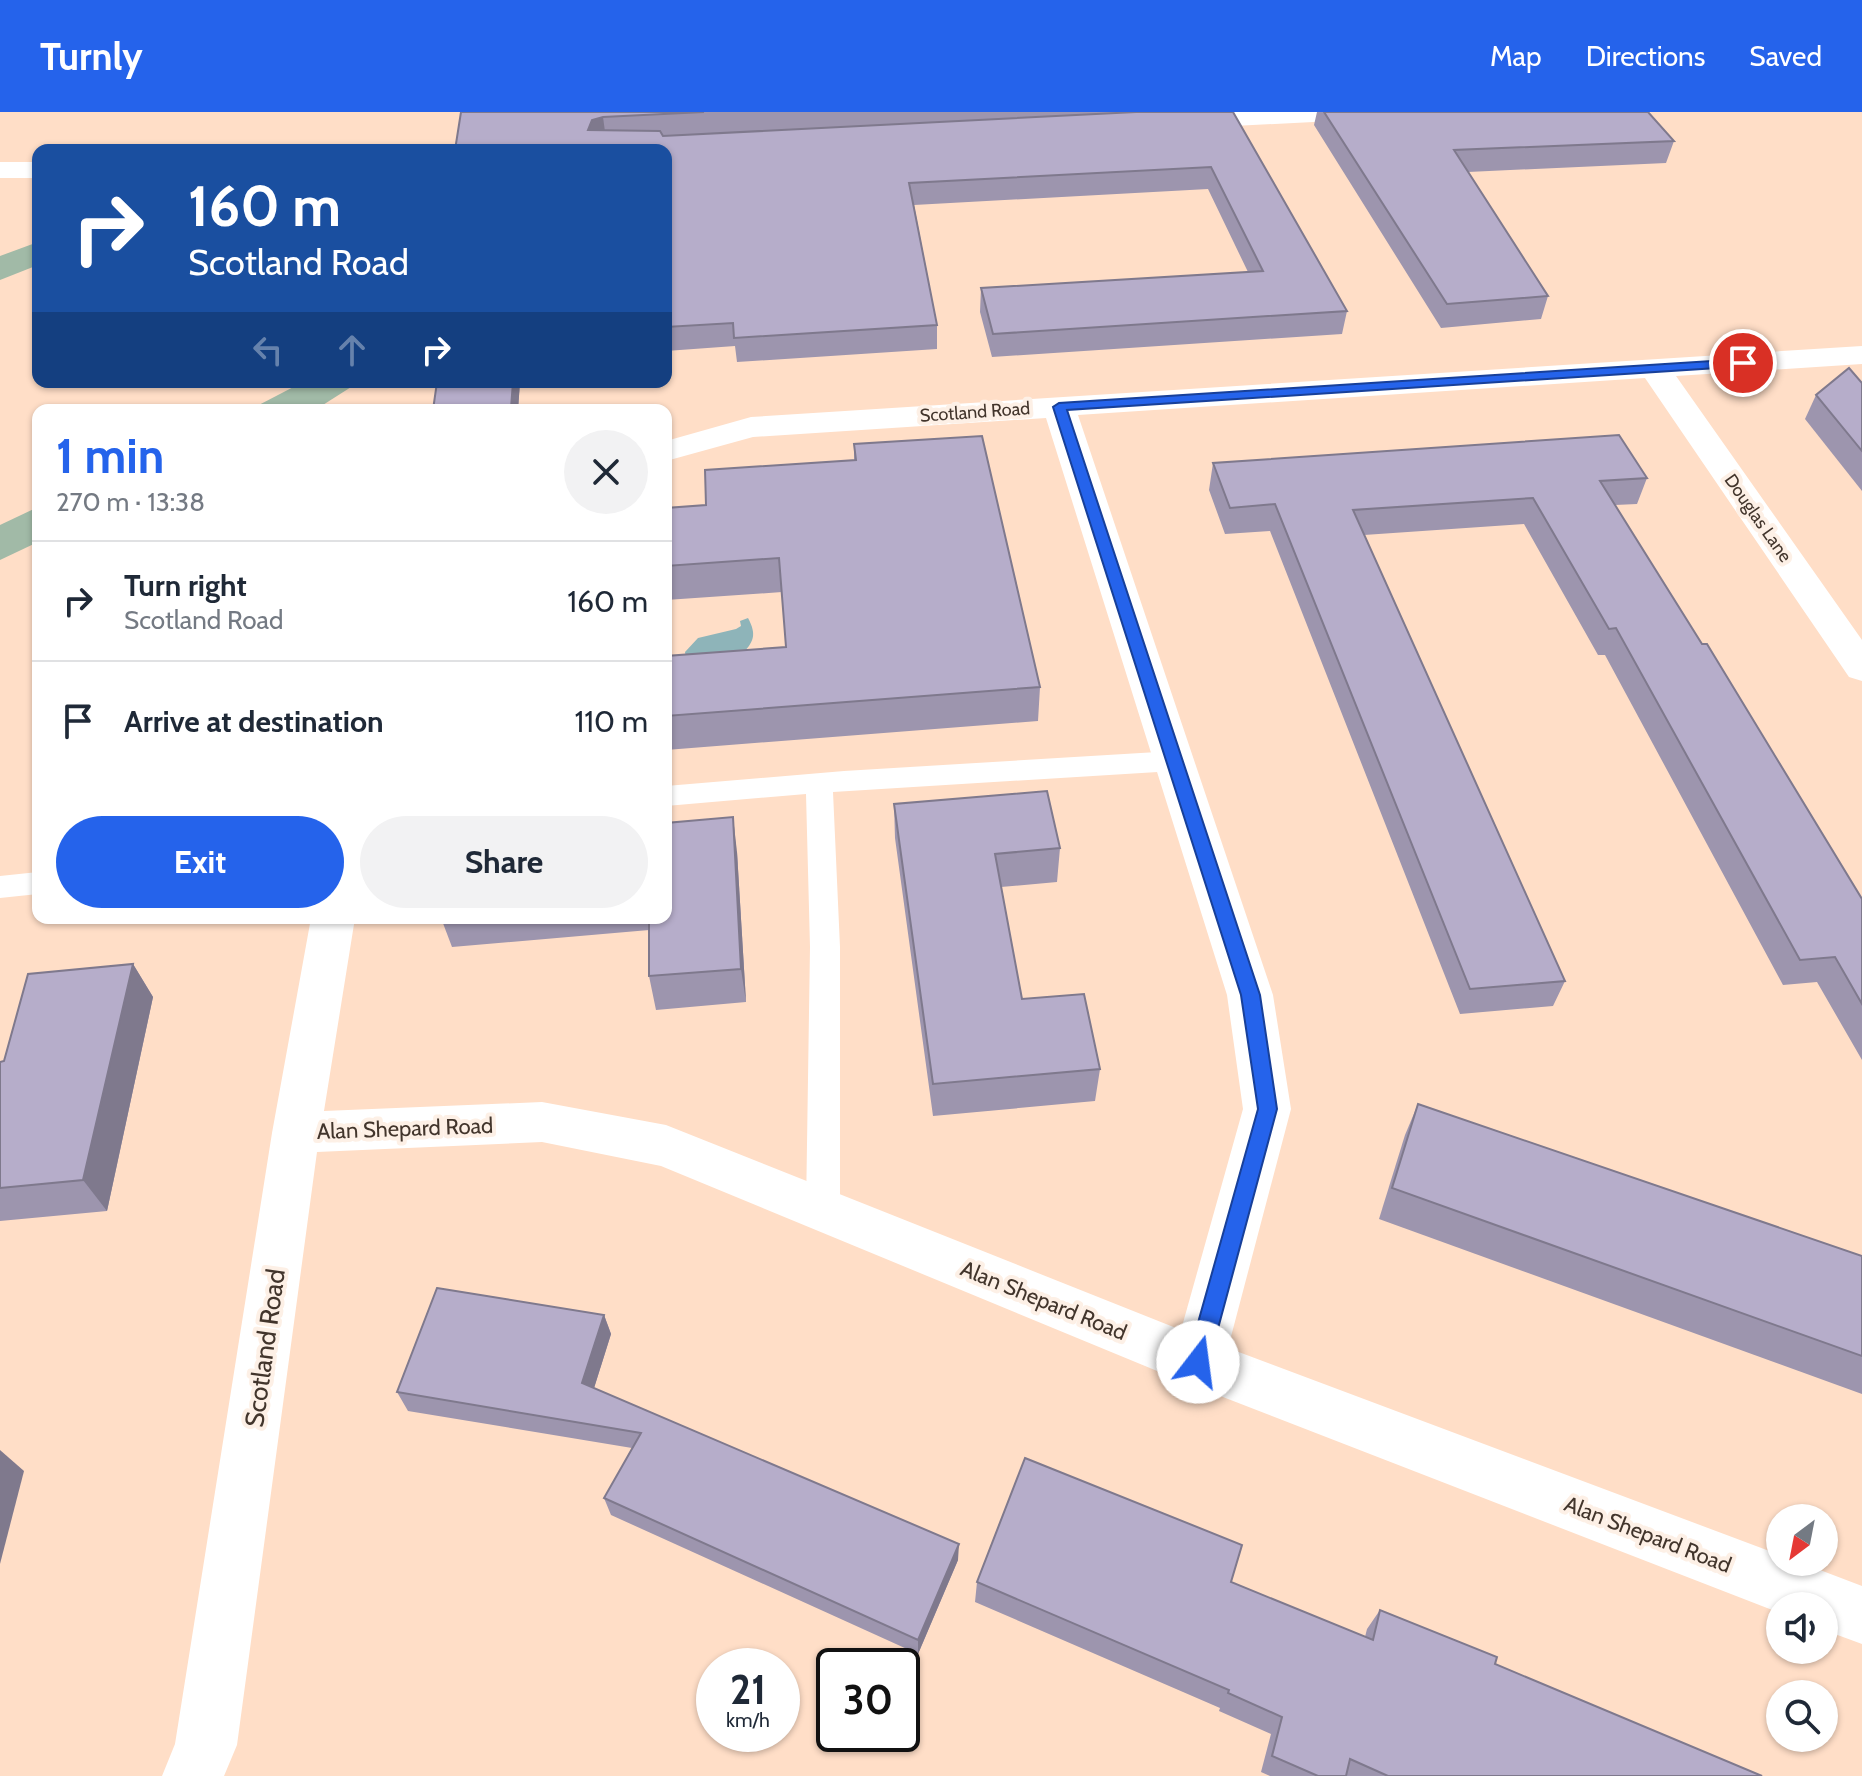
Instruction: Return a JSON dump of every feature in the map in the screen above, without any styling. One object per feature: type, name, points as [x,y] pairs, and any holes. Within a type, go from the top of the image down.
[{"type":"street","points":[[1146,123],[1352,112]]},
{"type":"street","points":[[0,170],[32,170]]},
{"type":"street","name":"Scotland Road","points":[[672,449],[751,427],[1862,355]]},
{"type":"street","name":"Douglas Lane","points":[[1654,368],[1862,668]]},
{"type":"street","points":[[1059,407],[1250,995],[1267,1109],[1198,1362]]},
{"type":"street","name":"Scotland Road","points":[[193,1776],[206,1745],[296,1133],[332,924]]},
{"type":"street","name":"Alan Shepard Road","points":[[296,1133],[542,1122],[666,1146],[1198,1362],[1862,1615]]},
{"type":"lane","points":[[672,795],[1174,761]]},
{"type":"lane","points":[[819,783],[825,947],[823,1210]]},
{"type":"lane","points":[[0,887],[32,884]]},
{"type":"green space","points":[[32,244],[32,267],[0,280],[0,256]]},
{"type":"green space","points":[[291,388],[350,388],[324,404],[261,404]]},
{"type":"green space","points":[[32,510],[32,545],[0,560],[0,525]]},
{"type":"water","points":[[748,618],[753,638],[741,655],[686,659],[685,652],[698,638],[736,629],[741,626],[740,621]]},
{"type":"building","points":[[461,112],[704,112],[603,117],[592,120],[588,130],[660,131],[663,136],[1136,112],[1233,112],[1347,311],[993,334],[981,288],[1263,271],[1211,167],[909,183],[937,325],[734,338],[733,323],[672,327],[672,144],[456,144]]},
{"type":"building","points":[[1324,112],[1648,112],[1674,141],[1454,150],[1548,296],[1447,304]]},
{"type":"building","points":[[1849,368],[1862,383],[1862,451],[1816,395]]},
{"type":"building","points":[[436,388],[513,388],[511,404],[434,404]]},
{"type":"building","points":[[1619,435],[1647,478],[1600,481],[1702,644],[1707,644],[1862,899],[1862,1004],[1835,957],[1800,960],[1616,628],[1609,629],[1533,498],[1353,510],[1565,981],[1470,989],[1275,504],[1230,508],[1213,463]]},
{"type":"building","points":[[982,436],[1040,687],[672,716],[672,656],[786,647],[779,558],[672,566],[672,508],[706,505],[705,470],[856,460],[854,444]]},
{"type":"building","points":[[1047,791],[1060,848],[995,854],[1022,999],[1084,994],[1100,1069],[933,1084],[894,804]]},
{"type":"building","points":[[733,817],[741,969],[649,976],[649,924],[672,924],[672,822]]},
{"type":"building","points":[[133,964],[83,1180],[0,1188],[0,1062],[4,1061],[28,974]]},
{"type":"building","points":[[1418,1104],[1862,1256],[1862,1356],[1392,1188]]},
{"type":"building","points":[[437,1288],[604,1315],[582,1383],[959,1544],[918,1640],[604,1498],[641,1433],[397,1392]]},
{"type":"building","points":[[1025,1458],[1242,1545],[1231,1582],[1373,1640],[1380,1610],[1497,1657],[1495,1664],[1762,1776],[1388,1776],[1350,1759],[1346,1776],[1318,1776],[1272,1756],[1282,1717],[1228,1693],[1229,1690],[977,1582]]},
{"type":"route","points":[[1198,1362],[1267,1109],[1250,995],[1059,407],[1743,363]]}]
